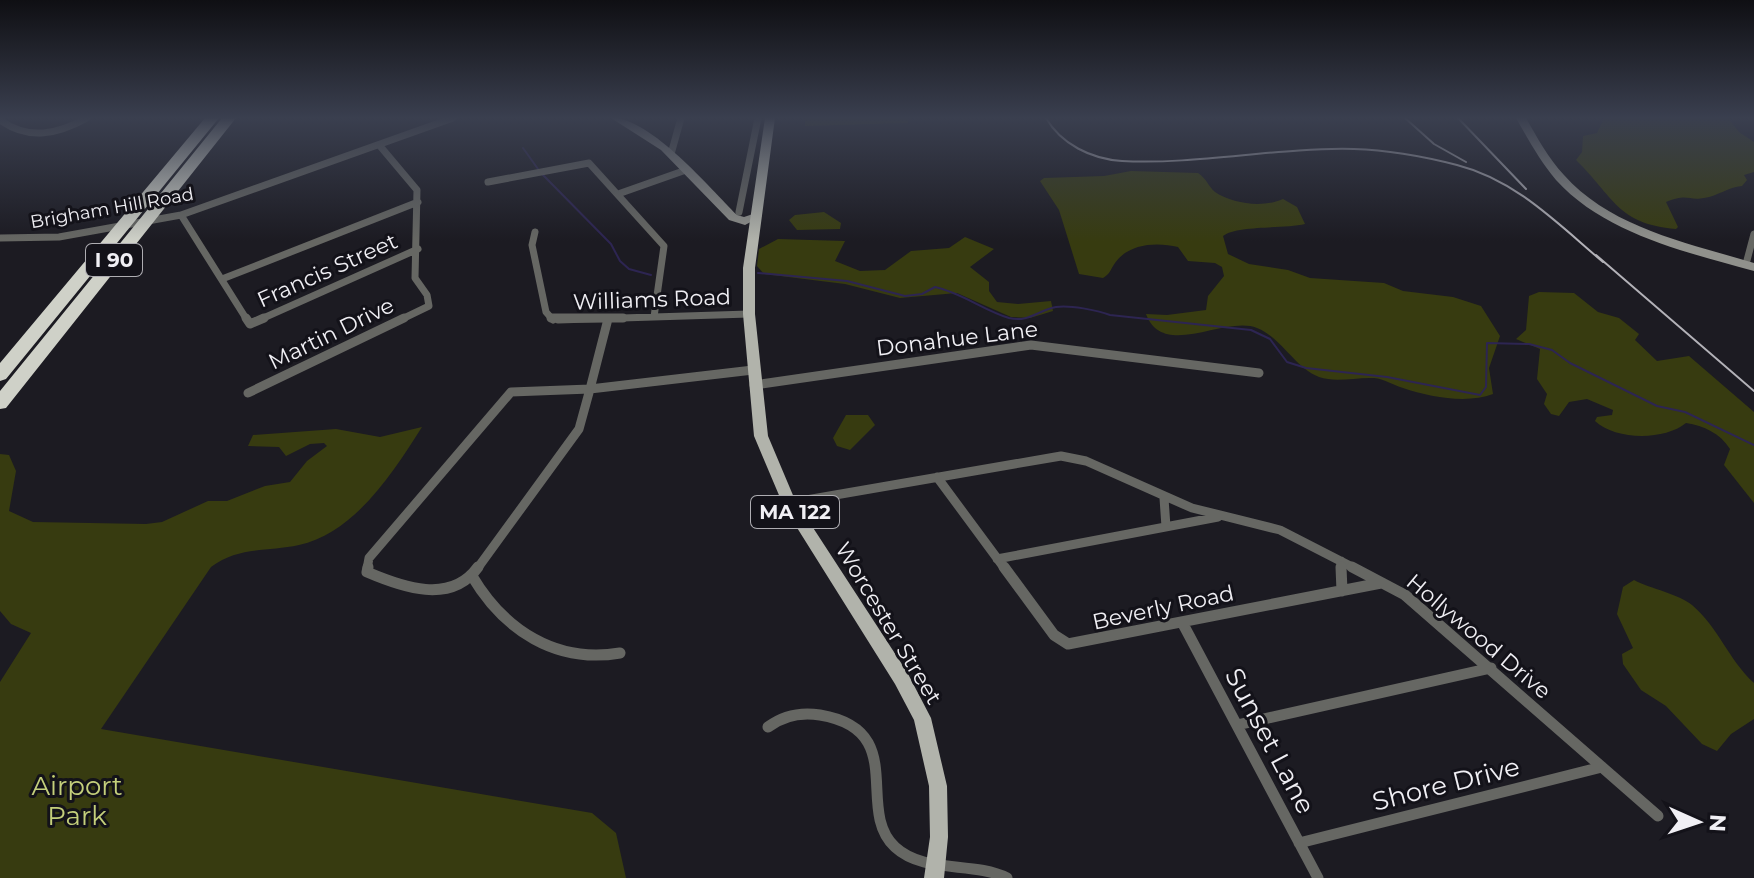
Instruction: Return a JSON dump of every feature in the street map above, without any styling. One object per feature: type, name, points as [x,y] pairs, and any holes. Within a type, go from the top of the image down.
[{"type":"highway","name":"I 90","points":[[0,375],[178,159]]},
{"type":"highway","name":"I 90","points":[[0,403],[196,159]]},
{"type":"main road","name":"Worcester Street","points":[[764,159],[749,268],[754,377],[764,448],[789,503],[901,678],[922,718],[938,786],[934,878]]},
{"type":"street","name":"Brigham Hill Road","points":[[0,238],[42,239],[181,215],[343,159]]},
{"type":"street","points":[[391,159],[416,187],[418,249]]},
{"type":"street","points":[[676,159],[737,220],[756,216]]},
{"type":"street","points":[[739,212],[750,159]]},
{"type":"street","points":[[1548,159],[1560,177],[1596,206],[1653,233],[1750,266],[1754,234]]},
{"type":"street","points":[[488,182],[585,162],[664,246],[654,317]]},
{"type":"street","points":[[618,194],[686,170]]},
{"type":"street","points":[[181,215],[222,279],[418,202]]},
{"type":"street","points":[[723,209],[756,216]]},
{"type":"street","name":"Williams Road","points":[[535,232],[532,245],[549,317],[565,321],[749,314]]},
{"type":"street","name":"Martin Drive","points":[[248,393],[429,306],[427,295],[416,281],[418,249]]},
{"type":"street","name":"Francis Street","points":[[222,279],[250,324],[418,249]]},
{"type":"street","points":[[608,319],[581,424],[573,440],[472,576],[499,616],[521,632],[579,654],[600,657],[620,653]]},
{"type":"street","name":"Donahue Lane","points":[[472,576],[455,588],[439,592],[372,574],[365,568],[369,558],[505,396],[518,391],[754,377],[1035,344],[1259,373]]},
{"type":"street","name":"Hollywood Drive","points":[[789,503],[1069,457],[1164,498],[1280,530],[1382,582],[1419,605],[1658,816]]},
{"type":"street","name":"Beverly Road","points":[[937,477],[1054,635],[1068,644],[1183,624],[1382,582]]},
{"type":"street","points":[[1164,498],[1166,527]]},
{"type":"street","points":[[997,559],[1224,516]]},
{"type":"street","points":[[1341,561],[1342,591]]},
{"type":"street","name":"Sunset Lane","points":[[1183,624],[1318,878]]},
{"type":"street","points":[[1237,725],[1491,668]]},
{"type":"street","points":[[768,727],[786,716],[802,713],[831,717],[863,736],[878,762],[878,810],[887,839],[909,856],[1007,878]]},
{"type":"street","name":"Shore Drive","points":[[1299,843],[1602,767]]},
{"type":"street","points":[[966,868],[979,878]]},
{"type":"green space","points":[[1754,159],[1754,172],[1744,175],[1747,180],[1742,186],[1709,197],[1679,198],[1666,202],[1678,227],[1676,229],[1656,226],[1628,215],[1576,160]]},
{"type":"green space","points":[[1131,171],[1198,173],[1215,192],[1230,199],[1257,204],[1283,199],[1297,207],[1305,224],[1239,230],[1223,236],[1228,254],[1249,264],[1288,270],[1310,278],[1384,283],[1403,291],[1453,297],[1481,306],[1500,336],[1489,368],[1493,394],[1472,399],[1448,398],[1378,379],[1332,380],[1319,377],[1302,367],[1274,338],[1257,328],[1229,327],[1180,335],[1166,334],[1154,327],[1146,314],[1206,310],[1208,296],[1224,276],[1222,267],[1215,263],[1188,261],[1178,247],[1153,245],[1128,251],[1103,278],[1079,274],[1059,210],[1040,181],[1044,178],[1104,176]]},
{"type":"green space","points":[[824,212],[841,223],[840,229],[797,230],[789,220],[795,215]]},
{"type":"green space","points":[[965,237],[994,249],[970,267],[989,282],[989,291],[997,302],[1051,301],[1053,311],[1030,318],[1011,317],[957,293],[900,298],[845,284],[764,274],[757,266],[759,249],[778,239],[845,241],[835,261],[860,271],[885,270],[911,251],[949,248]]},
{"type":"green space","points":[[1539,292],[1574,293],[1598,312],[1619,318],[1639,334],[1635,340],[1657,361],[1689,356],[1754,412],[1754,503],[1724,465],[1730,449],[1705,428],[1686,423],[1665,433],[1627,435],[1595,421],[1597,417],[1612,415],[1613,410],[1587,399],[1569,402],[1559,416],[1551,414],[1544,404],[1547,394],[1537,379],[1540,349],[1516,339],[1526,330],[1529,296]]},
{"type":"green space","points":[[846,415],[868,415],[875,425],[850,450],[837,446],[833,438]]},
{"type":"green space","name":"Airport Park","points":[[422,427],[386,481],[338,528],[299,545],[243,553],[211,567],[101,729],[592,813],[616,833],[626,878],[0,878],[0,682],[31,633],[11,624],[0,611],[0,454],[9,455],[16,471],[9,511],[33,522],[146,524],[162,522],[208,501],[227,501],[265,486],[290,482],[307,461],[327,446],[324,443],[310,444],[286,456],[279,447],[248,446],[253,435],[336,429],[380,437]]},
{"type":"green space","points":[[1634,580],[1692,605],[1754,683],[1754,719],[1731,734],[1717,751],[1702,744],[1666,706],[1641,690],[1623,664],[1622,654],[1633,648],[1617,614],[1623,587]]},
{"type":"waterway","points":[[531,159],[538,169]]},
{"type":"waterway","points":[[542,174],[611,244],[620,261],[629,269],[651,275]]},
{"type":"waterway","points":[[758,273],[847,281],[905,296],[922,294],[935,287],[999,315],[1016,319],[1028,318],[1056,307],[1069,307],[1110,315],[1251,330],[1270,339],[1287,362],[1306,368],[1387,377],[1480,395],[1486,387],[1487,343],[1529,344],[1552,350],[1570,363],[1657,406],[1685,412],[1754,445]]},
{"type":"railway","points":[[1106,159],[1150,162],[1203,159]]},
{"type":"railway","points":[[1429,159],[1478,172],[1517,192],[1603,262]]},
{"type":"railway","points":[[1461,159],[1466,162]]},
{"type":"railway","points":[[1497,159],[1526,189]]},
{"type":"railway","points":[[1596,255],[1754,391]]}]
